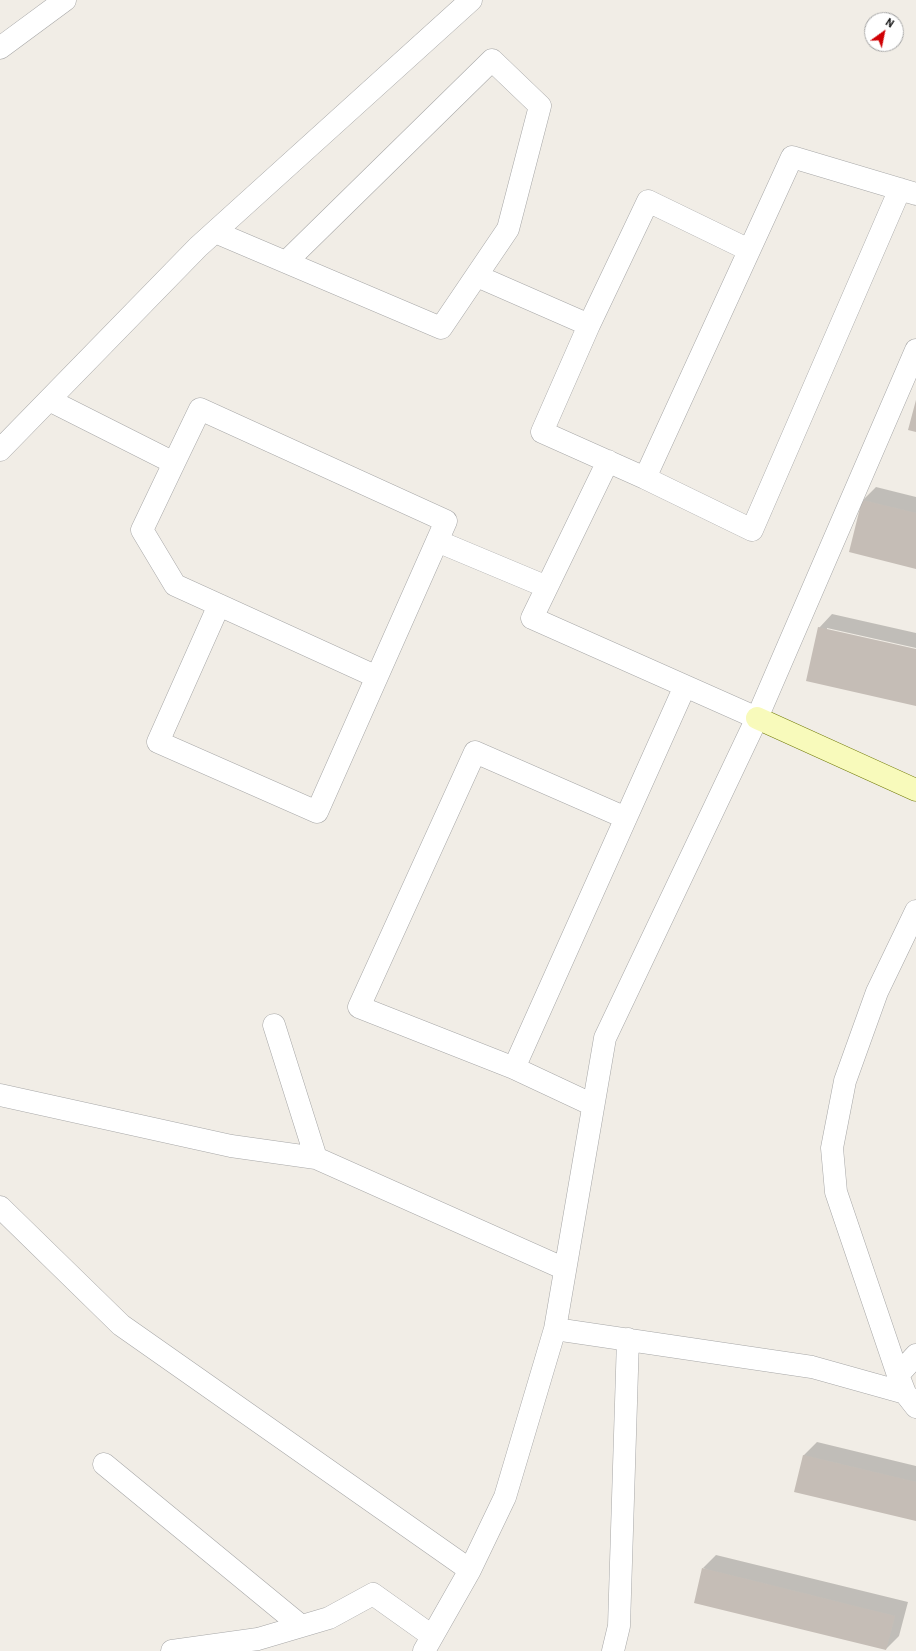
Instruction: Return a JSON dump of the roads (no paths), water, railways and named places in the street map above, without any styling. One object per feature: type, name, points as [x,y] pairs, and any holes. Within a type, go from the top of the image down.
[{"type":"street","points":[[0,48],[65,0]]},
{"type":"street","points":[[0,450],[215,232],[471,0]]},
{"type":"street","points":[[215,232],[442,328],[508,229],[540,106],[492,60],[286,262]]},
{"type":"street","points":[[645,478],[792,156],[908,192],[752,530],[645,478],[542,432],[589,325],[648,201],[749,250]]},
{"type":"street","points":[[477,276],[589,325]]},
{"type":"street","points":[[172,1651],[258,1639],[329,1618],[373,1594],[428,1644],[470,1570],[505,1497],[555,1329],[605,1038],[757,718],[916,350]]},
{"type":"street","points":[[49,400],[174,463]]},
{"type":"street","points":[[219,605],[158,742],[317,812],[377,677],[446,521],[200,409],[142,530],[175,585],[219,605],[377,677]]},
{"type":"street","points":[[608,461],[532,618],[916,790]]},
{"type":"street","points":[[437,541],[547,587]]},
{"type":"street","points":[[514,1068],[685,686]]},
{"type":"street","points":[[593,1105],[514,1068],[359,1007],[475,752],[626,818]]},
{"type":"street","points":[[906,1391],[836,1192],[832,1148],[845,1081],[877,992],[916,911]]},
{"type":"street","points":[[274,1025],[316,1158]]},
{"type":"street","points":[[0,1094],[231,1146],[316,1158],[565,1269]]},
{"type":"street","points":[[0,1207],[121,1325],[470,1570]]},
{"type":"street","points":[[555,1329],[812,1367],[906,1391]]},
{"type":"street","points":[[613,1651],[619,1626],[628,1339]]},
{"type":"street","points":[[906,1391],[916,1355]]},
{"type":"street","points":[[104,1464],[302,1626]]}]
